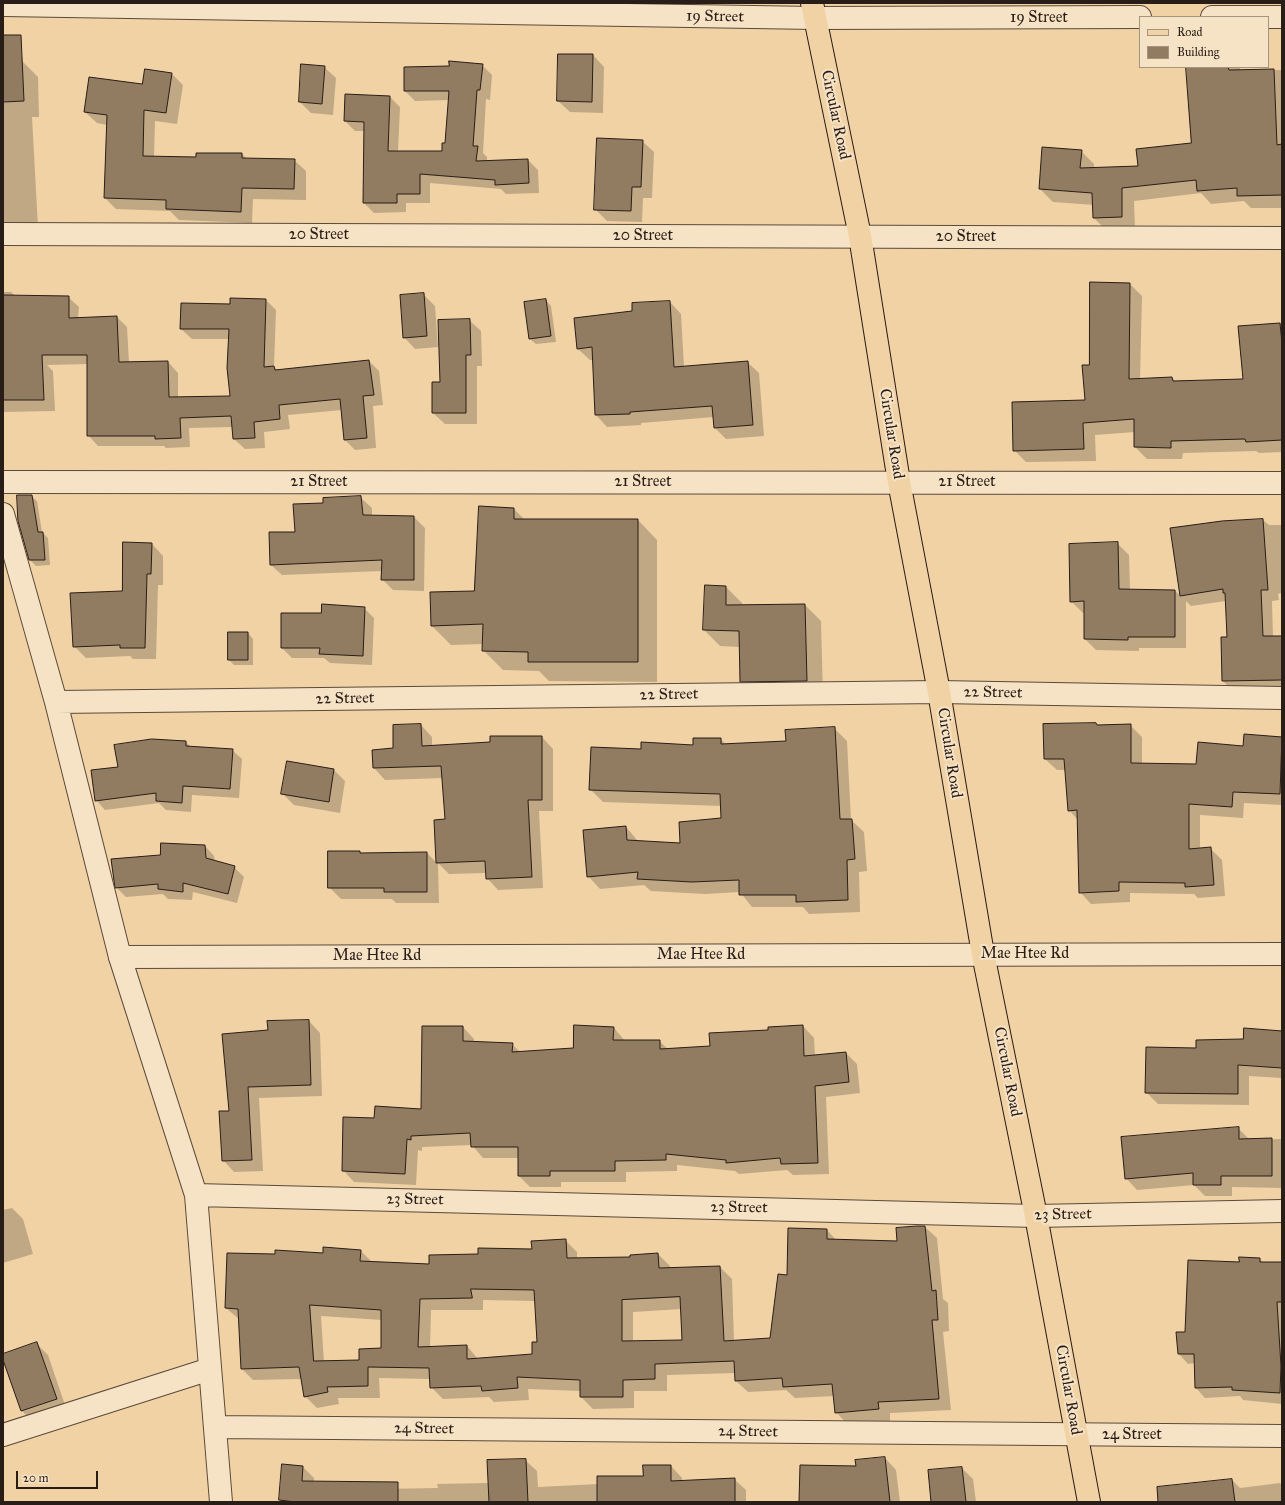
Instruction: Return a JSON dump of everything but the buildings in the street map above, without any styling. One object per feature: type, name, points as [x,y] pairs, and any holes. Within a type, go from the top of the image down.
[{"type":"main road","name":"Circular Road","points":[[814,11],[860,236],[899,482],[939,692],[983,954],[1036,1216],[1089,1502]]},
{"type":"street","name":"19 Street","points":[[3,5],[814,11],[1139,17]]},
{"type":"street","points":[[1269,17],[1282,17]]},
{"type":"street","name":"20 Street","points":[[3,234],[1282,238]]},
{"type":"street","name":"21 Street","points":[[3,482],[1282,483]]},
{"type":"street","points":[[3,514],[56,702],[120,956],[196,1195],[221,1502]]},
{"type":"street","name":"22 Street","points":[[56,702],[939,692],[1282,698]]},
{"type":"street","name":"Mae Htee Rd","points":[[120,956],[1282,954]]},
{"type":"street","name":"23 Street","points":[[196,1195],[1036,1216],[1282,1212]]},
{"type":"street","points":[[3,1435],[210,1369]]},
{"type":"street","name":"24 Street","points":[[215,1427],[1282,1436]]}]
